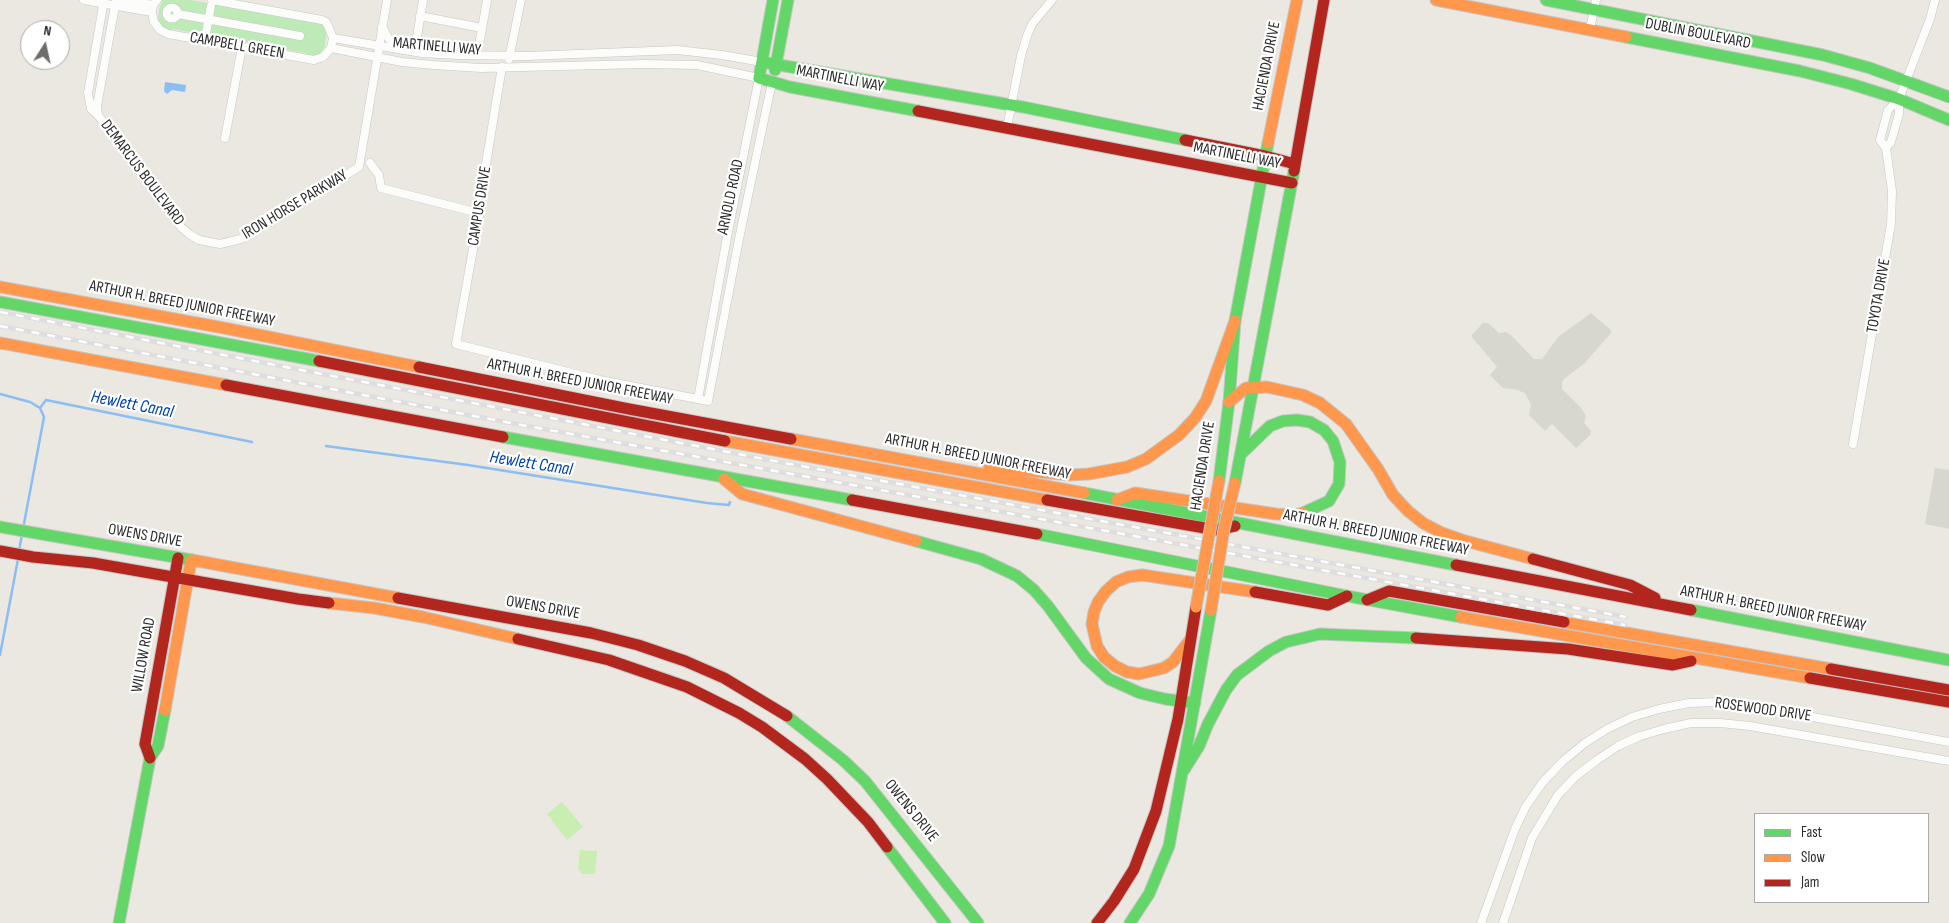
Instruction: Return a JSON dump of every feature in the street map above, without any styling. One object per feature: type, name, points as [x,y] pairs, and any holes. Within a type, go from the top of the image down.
[{"type":"main road","name":"ARNOLD ROAD","points":[[759,78],[773,0]]},
{"type":"main road","name":"ARNOLD ROAD","points":[[772,82],[788,0]]},
{"type":"main road","name":"HACIENDA DRIVE","points":[[1097,923],[1126,882],[1139,858],[1148,835],[1165,776],[1181,702],[1205,548],[1219,481],[1229,402],[1235,320],[1265,156],[1297,0]]},
{"type":"main road","name":"HACIENDA DRIVE","points":[[1130,923],[1149,894],[1169,846],[1184,770],[1224,529],[1254,387],[1324,0]]},
{"type":"main road","name":"DUBLIN BOULEVARD","points":[[1436,0],[1800,71],[1899,99],[1949,120]]},
{"type":"main road","name":"DUBLIN BOULEVARD","points":[[1546,0],[1595,5],[1823,55],[1906,80],[1949,97]]},
{"type":"main road","name":"MARTINELLI WAY","points":[[762,62],[1011,105],[1265,156],[1295,164]]},
{"type":"main road","name":"MARTINELLI WAY","points":[[759,78],[790,87],[1292,183]]},
{"type":"main road","name":"ARTHUR H. BREED JUNIOR FREEWAY","points":[[0,287],[173,318],[638,411],[963,470],[1949,660]]},
{"type":"main road","points":[[0,302],[237,345],[700,437],[1111,512],[1216,530],[1243,524]]},
{"type":"main road","points":[[963,470],[990,467],[1070,475],[1088,474],[1127,467],[1146,459],[1180,435],[1195,418],[1206,401],[1235,320]]},
{"type":"main road","points":[[0,342],[274,395],[724,478],[930,513],[1366,600],[1949,702]]},
{"type":"main road","points":[[1229,402],[1246,388],[1267,386],[1320,403],[1346,424],[1398,500],[1423,523],[1442,533],[1462,540],[1630,585],[1666,604]]},
{"type":"main road","points":[[1116,501],[1135,494],[1294,515],[1307,512],[1328,501],[1339,484],[1340,462],[1332,441],[1324,430],[1310,422],[1297,420],[1283,421],[1270,426],[1240,454]]},
{"type":"main road","points":[[724,478],[742,494],[981,559],[999,566],[1017,576],[1034,590],[1086,658],[1103,675],[1140,693],[1181,702],[1195,703]]},
{"type":"main road","name":"OWENS DRIVE","points":[[0,527],[591,633],[664,653],[708,671],[754,694],[800,724],[842,760],[886,806],[978,923]]},
{"type":"main road","points":[[4,552],[175,576],[298,599],[374,608],[423,617],[609,660],[687,687],[739,713],[762,727],[827,778],[868,822],[945,923]]},
{"type":"main road","name":"WILLOW ROAD","points":[[150,758],[145,744],[178,558]]},
{"type":"main road","name":"WILLOW ROAD","points":[[119,923],[150,758],[158,746],[163,723],[191,561]]},
{"type":"main road","points":[[1190,640],[1176,658],[1164,668],[1139,674],[1127,672],[1115,666],[1104,657],[1097,646],[1093,630],[1094,612],[1106,591],[1116,582],[1128,577],[1142,575],[1328,604],[1347,596]]},
{"type":"main road","points":[[1366,600],[1389,591],[1949,690]]},
{"type":"main road","points":[[1184,770],[1199,746],[1226,690],[1237,675],[1268,651],[1286,642],[1305,637],[1320,634],[1340,634],[1568,649],[1673,665],[1696,659]]},
{"type":"street","points":[[84,0],[154,6]]},
{"type":"street","points":[[123,0],[154,6]]},
{"type":"street","name":"IRON HORSE PARKWAY","points":[[213,244],[231,243],[241,239],[358,166],[387,0]]},
{"type":"street","points":[[417,37],[423,0]]},
{"type":"street","points":[[480,40],[487,0]]},
{"type":"street","name":"CAMPUS DRIVE","points":[[521,0],[510,57],[505,67],[482,188],[479,216],[456,344],[600,380],[698,399]]},
{"type":"street","points":[[1007,127],[1020,56],[1027,36],[1032,24],[1052,0]]},
{"type":"street","name":"TOYOTA DRIVE","points":[[1853,444],[1891,224],[1892,191],[1886,148],[1891,142],[1892,132],[1899,114],[1899,99],[1930,20],[1935,0]]},
{"type":"street","name":"DEMARCUS BOULEVARD","points":[[104,2],[88,93],[91,109],[98,115],[181,227],[199,240],[213,244]]},
{"type":"street","name":"DEMARCUS BOULEVARD","points":[[98,115],[96,106],[116,3]]},
{"type":"street","points":[[206,33],[211,3],[250,4],[322,20],[326,22],[333,38],[331,48],[377,57]]},
{"type":"street","points":[[1590,29],[1595,5]]},
{"type":"street","name":"CAMPBELL GREEN","points":[[154,6],[156,26],[164,33],[314,60],[323,57],[331,48]]},
{"type":"street","points":[[178,14],[300,36]]},
{"type":"street","points":[[420,16],[482,28]]},
{"type":"street","name":"MARTINELLI WAY","points":[[382,27],[389,39],[406,48],[442,54]]},
{"type":"street","points":[[333,38],[378,46]]},
{"type":"street","name":"MARTINELLI WAY","points":[[378,46],[442,54],[510,57],[677,50],[762,62]]},
{"type":"street","points":[[225,138],[242,47]]},
{"type":"street","name":"MARTINELLI WAY","points":[[377,57],[433,65],[505,67],[644,64],[697,65],[759,78]]},
{"type":"street","name":"ARNOLD ROAD","points":[[759,78],[727,237],[698,399],[708,401],[772,82]]},
{"type":"street","points":[[370,163],[379,174],[381,188],[471,211]]},
{"type":"street","name":"ROSEWOOD DRIVE","points":[[1481,923],[1515,829],[1526,806],[1542,782],[1562,761],[1585,744],[1607,729],[1632,717],[1658,709],[1689,703],[1721,702],[1753,706],[1949,742]]},
{"type":"street","name":"ROSEWOOD DRIVE","points":[[1503,923],[1532,838],[1558,795],[1576,776],[1596,760],[1618,746],[1640,736],[1691,723],[1720,722],[1949,761]]},
{"type":"green space","points":[[162,0],[191,0],[319,22],[323,25],[326,32],[325,46],[318,55],[309,56],[305,53],[173,29],[164,30],[158,23]]},
{"type":"green space","points":[[562,802],[583,827],[567,840],[547,814]]},
{"type":"green space","points":[[580,850],[597,851],[595,874],[582,874],[578,869]]},
{"type":"shaded area","points":[[1591,313],[1610,329],[1611,333],[1584,364],[1562,382],[1562,389],[1582,409],[1586,416],[1584,423],[1591,431],[1590,435],[1576,448],[1552,424],[1545,431],[1529,415],[1531,405],[1525,393],[1503,388],[1490,375],[1497,367],[1471,336],[1483,323],[1488,323],[1499,333],[1506,332],[1511,335],[1534,359],[1542,359],[1558,337]]},
{"type":"shaded area","points":[[1935,468],[1949,470],[1949,529],[1925,524]]},
{"type":"water","points":[[165,82],[186,85],[185,92],[172,90],[167,94],[164,91]]},
{"type":"waterway","points":[[0,394],[30,402],[40,408],[44,417],[23,529]]},
{"type":"waterway","name":"Hewlett Canal","points":[[40,408],[46,400],[252,442]]},
{"type":"waterway","name":"Hewlett Canal","points":[[326,446],[468,465],[707,503],[729,505],[730,502]]},
{"type":"waterway","points":[[19,551],[22,534]]},
{"type":"waterway","points":[[0,655],[18,559]]},
{"type":"railway","points":[[0,312],[790,464],[1626,617]]},
{"type":"railway","points":[[0,326],[516,424],[1625,625]]},
{"type":"traffic: fast","points":[[773,0],[759,78],[790,87],[918,111]]},
{"type":"traffic: fast","points":[[775,70],[788,0]]},
{"type":"traffic: fast","points":[[1546,0],[1823,55],[1870,68],[1949,97]]},
{"type":"traffic: fast","points":[[1626,37],[1800,71],[1851,84],[1899,99],[1949,120]]},
{"type":"traffic: fast","points":[[762,62],[1023,107],[1185,140]]},
{"type":"traffic: fast","points":[[1219,481],[1229,402],[1235,321],[1268,143]]},
{"type":"traffic: fast","points":[[1235,483],[1294,171]]},
{"type":"traffic: fast","points":[[0,302],[319,361]]},
{"type":"traffic: fast","points":[[1241,454],[1270,426],[1283,421],[1297,420],[1310,422],[1324,430],[1333,441],[1340,462],[1339,484],[1329,501],[1303,513]]},
{"type":"traffic: fast","points":[[503,437],[852,500]]},
{"type":"traffic: fast","points":[[1084,493],[1456,565]]},
{"type":"traffic: fast","points":[[0,527],[192,560]]},
{"type":"traffic: fast","points":[[1037,534],[1461,617]]},
{"type":"traffic: fast","points":[[916,541],[981,559],[1017,576],[1034,590],[1086,658],[1109,679],[1140,693],[1195,703]]},
{"type":"traffic: fast","points":[[1130,923],[1149,894],[1169,846],[1211,610]]},
{"type":"traffic: fast","points":[[1691,610],[1949,660]]},
{"type":"traffic: fast","points":[[1184,770],[1199,746],[1226,690],[1237,675],[1269,651],[1286,642],[1320,634],[1416,638]]},
{"type":"traffic: fast","points":[[119,923],[150,758],[158,746],[165,710]]},
{"type":"traffic: fast","points":[[787,716],[843,760],[865,781],[978,923]]},
{"type":"traffic: fast","points":[[887,847],[945,923]]},
{"type":"traffic: slow","points":[[1268,143],[1297,0]]},
{"type":"traffic: slow","points":[[1436,0],[1626,37]]},
{"type":"traffic: slow","points":[[0,287],[224,328],[419,367]]},
{"type":"traffic: slow","points":[[989,467],[1070,475],[1089,474],[1127,467],[1146,459],[1179,435],[1195,418],[1206,401],[1235,321]]},
{"type":"traffic: slow","points":[[0,343],[226,385]]},
{"type":"traffic: slow","points":[[1229,402],[1246,388],[1267,387],[1303,395],[1320,403],[1346,424],[1378,469],[1393,495],[1423,523],[1442,533],[1462,540],[1533,559]]},
{"type":"traffic: slow","points":[[791,439],[1084,493]]},
{"type":"traffic: slow","points":[[725,441],[1047,500]]},
{"type":"traffic: slow","points":[[724,479],[742,494],[916,541]]},
{"type":"traffic: slow","points":[[1196,607],[1219,481]]},
{"type":"traffic: slow","points":[[1211,610],[1224,529],[1235,483]]},
{"type":"traffic: slow","points":[[1117,500],[1135,493],[1276,514],[1294,515],[1303,513]]},
{"type":"traffic: slow","points":[[192,560],[398,598]]},
{"type":"traffic: slow","points":[[165,710],[191,561]]},
{"type":"traffic: slow","points":[[1190,640],[1173,662],[1164,668],[1139,674],[1127,672],[1115,666],[1104,657],[1097,646],[1092,624],[1094,612],[1106,591],[1116,582],[1128,577],[1142,575],[1255,592]]},
{"type":"traffic: slow","points":[[329,603],[374,608],[423,617],[518,639]]},
{"type":"traffic: slow","points":[[1461,617],[1810,678]]},
{"type":"traffic: slow","points":[[1564,622],[1831,669]]},
{"type":"traffic: jam","points":[[1294,171],[1324,0]]},
{"type":"traffic: jam","points":[[918,111],[1292,183]]},
{"type":"traffic: jam","points":[[1185,140],[1295,164]]},
{"type":"traffic: jam","points":[[319,361],[725,441]]},
{"type":"traffic: jam","points":[[419,367],[791,439]]},
{"type":"traffic: jam","points":[[226,385],[503,437]]},
{"type":"traffic: jam","points":[[852,500],[1037,534]]},
{"type":"traffic: jam","points":[[1047,500],[1216,530],[1235,526]]},
{"type":"traffic: jam","points":[[0,551],[33,557],[93,563],[329,603]]},
{"type":"traffic: jam","points":[[150,758],[145,744],[178,558]]},
{"type":"traffic: jam","points":[[1533,559],[1630,585],[1655,598]]},
{"type":"traffic: jam","points":[[1456,565],[1691,610]]},
{"type":"traffic: jam","points":[[1367,600],[1389,591],[1564,622]]},
{"type":"traffic: jam","points":[[1255,592],[1328,605],[1347,596]]},
{"type":"traffic: jam","points":[[398,598],[591,633],[638,645],[685,661],[724,678],[787,716]]},
{"type":"traffic: jam","points":[[1097,923],[1114,901],[1134,869],[1156,811],[1178,719],[1196,607]]},
{"type":"traffic: jam","points":[[1416,638],[1568,649],[1673,665],[1691,661]]},
{"type":"traffic: jam","points":[[518,639],[609,660],[687,687],[739,713],[762,727],[805,759],[868,822],[887,847]]},
{"type":"traffic: jam","points":[[1831,669],[1949,690]]},
{"type":"traffic: jam","points":[[1810,678],[1949,702]]}]
